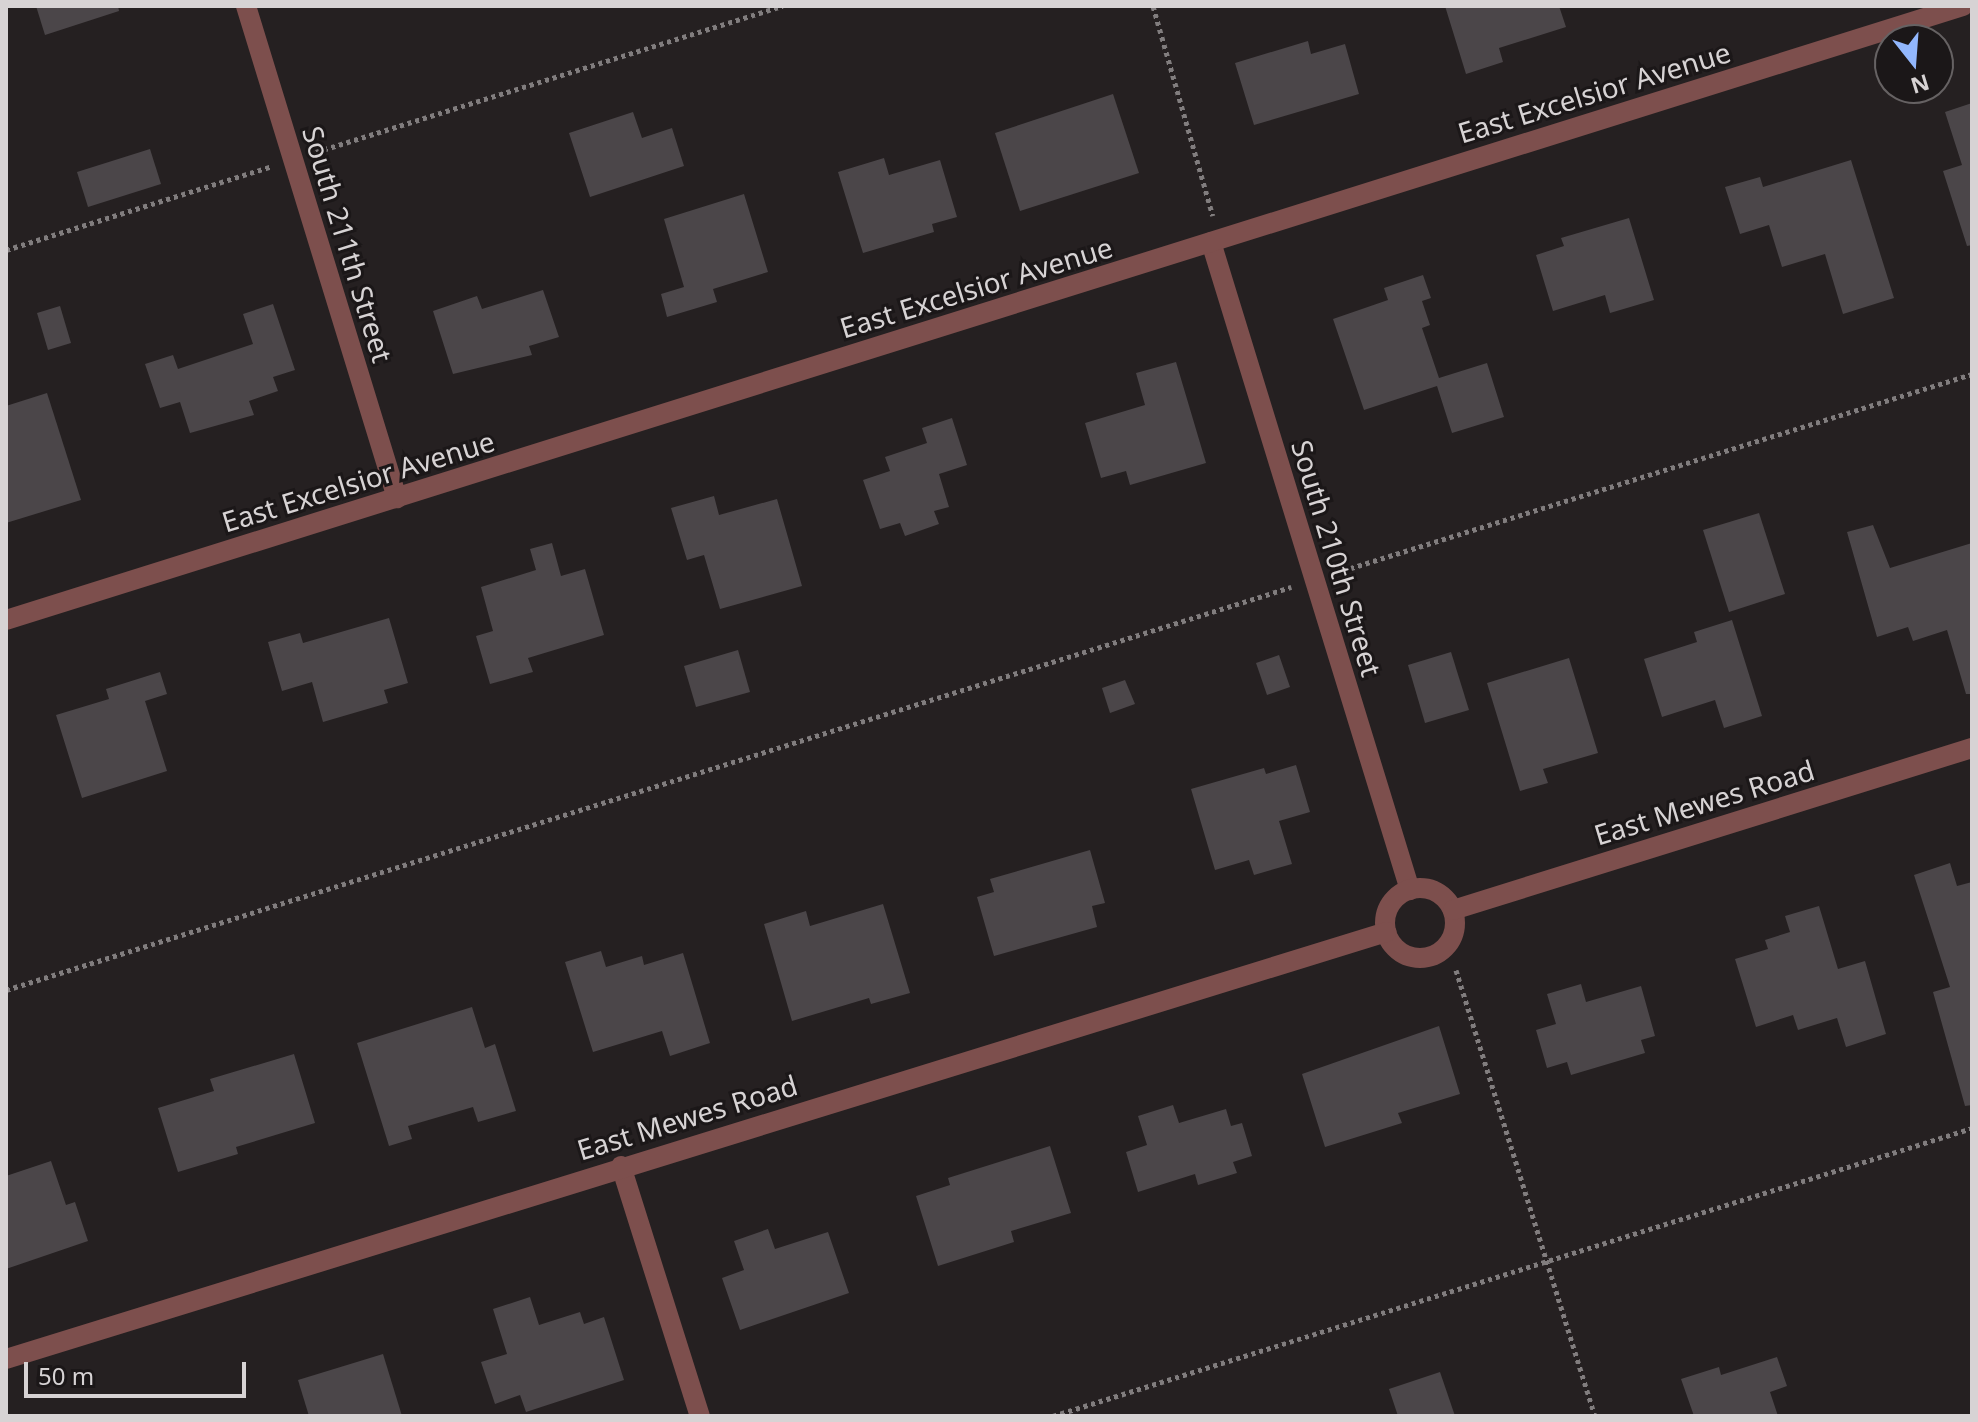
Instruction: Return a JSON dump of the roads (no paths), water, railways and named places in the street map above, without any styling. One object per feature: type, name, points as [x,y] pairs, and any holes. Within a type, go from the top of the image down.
[{"type":"street","name":"South 211th Street","points":[[246,6],[397,498]]},
{"type":"street","name":"East Excelsior Avenue","points":[[6,620],[1963,6]]},
{"type":"street","name":"South 210th Street","points":[[1211,242],[1410,890]]},
{"type":"street","name":"East Mewes Road","points":[[1453,910],[1972,748]]},
{"type":"street","points":[[1410,890],[1431,890],[1453,910],[1449,943],[1431,956],[1398,951],[1386,932],[1390,906],[1410,890]]},
{"type":"street","name":"East Mewes Road","points":[[6,1359],[621,1166],[1386,932]]},
{"type":"street","points":[[621,1166],[700,1416]]}]
